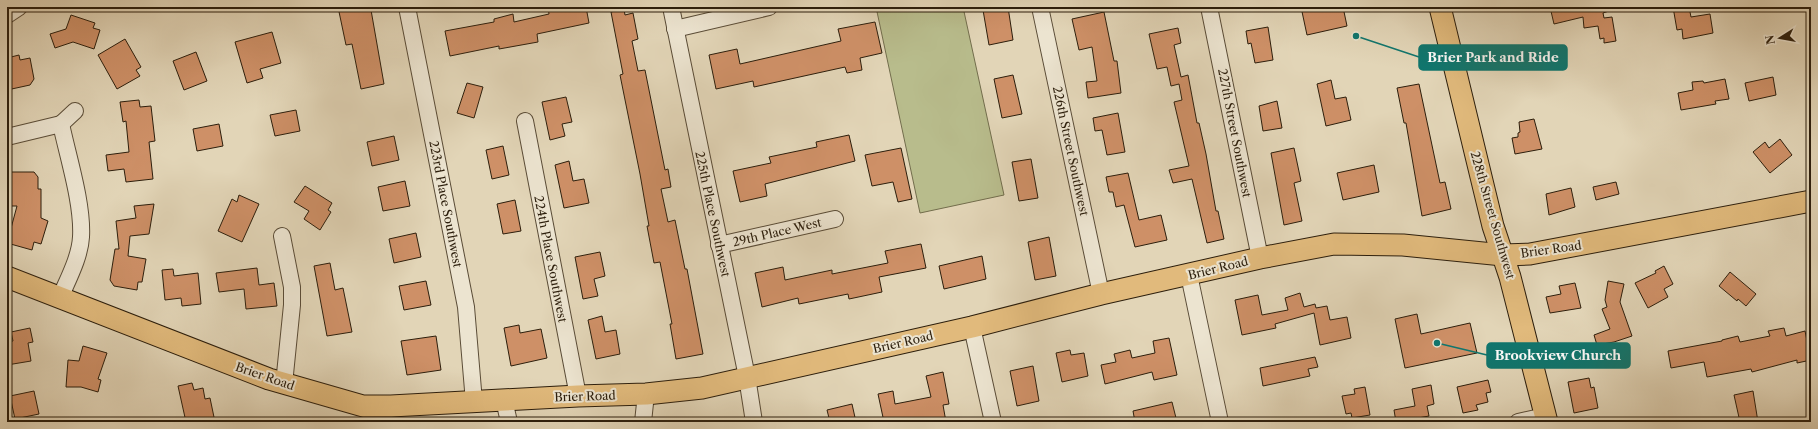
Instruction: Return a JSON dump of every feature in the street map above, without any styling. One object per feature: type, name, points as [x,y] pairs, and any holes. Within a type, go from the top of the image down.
[{"type":"main road","name":"228th Street Southwest","points":[[1440,7],[1484,189],[1546,419]]},
{"type":"main road","name":"Brier Road","points":[[7,277],[284,384],[363,406],[391,406],[646,394],[702,388],[972,326],[1101,294],[1189,276],[1260,258],[1334,244],[1402,245],[1503,255],[1530,254],[1811,201]]},
{"type":"street","points":[[7,15],[19,7]]},
{"type":"street","name":"223rd Place Southwest","points":[[406,7],[466,307],[474,402]]},
{"type":"street","name":"225th Place Southwest","points":[[671,7],[747,378],[754,422]]},
{"type":"street","points":[[675,29],[769,7]]},
{"type":"street","name":"226th Street Southwest","points":[[1040,7],[1101,294]]},
{"type":"street","name":"227th Street Southwest","points":[[1209,7],[1260,258]]},
{"type":"street","points":[[7,137],[61,124],[75,111]]},
{"type":"street","name":"224th Place Southwest","points":[[524,121],[578,396]]},
{"type":"street","points":[[60,298],[75,263],[81,238],[80,213],[61,124]]},
{"type":"street","name":"29th Place West","points":[[719,245],[835,219]]},
{"type":"street","points":[[282,236],[292,287],[292,305],[284,384]]},
{"type":"street","points":[[1189,276],[1220,422]]},
{"type":"street","points":[[972,326],[993,422]]},
{"type":"street","points":[[643,422],[646,394]]},
{"type":"street","points":[[504,400],[509,422]]},
{"type":"street","points":[[1518,422],[1546,419]]},
{"type":"green space","points":[[876,7],[963,7],[1004,195],[920,213]]},
{"type":"building","points":[[338,7],[363,7],[363,11],[371,10],[384,84],[361,89],[352,44],[346,45]]},
{"type":"building","points":[[548,7],[586,7],[589,23],[537,34],[538,42],[499,49],[499,46],[450,56],[445,31],[494,22],[494,19],[513,14],[514,22],[549,14]]},
{"type":"building","points":[[1008,7],[1013,40],[989,45],[983,10]]},
{"type":"building","points":[[1301,7],[1343,7],[1347,26],[1307,35]]},
{"type":"building","points":[[1550,7],[1609,7],[1609,11],[1603,13],[1604,18],[1612,17],[1616,41],[1604,43],[1604,38],[1600,39],[1598,26],[1584,28],[1583,17],[1554,24]]},
{"type":"building","points":[[1673,7],[1689,7],[1691,17],[1710,14],[1713,33],[1683,39],[1682,29],[1677,30]]},
{"type":"building","points":[[624,9],[625,15],[633,13],[638,39],[632,41],[638,71],[645,70],[665,170],[668,169],[671,187],[661,189],[668,222],[675,220],[685,269],[687,269],[703,354],[676,359],[670,324],[672,324],[660,262],[654,263],[640,174],[620,75],[623,74],[611,12]]},
{"type":"building","points":[[1104,12],[1114,61],[1117,61],[1121,93],[1088,98],[1086,82],[1097,81],[1092,47],[1079,50],[1072,19]]},
{"type":"building","points":[[71,15],[95,23],[93,28],[100,30],[94,49],[73,42],[55,48],[50,34],[66,29]]},
{"type":"building","points":[[875,22],[882,53],[860,58],[862,70],[847,73],[845,67],[754,87],[753,81],[716,89],[709,55],[737,49],[740,64],[841,41],[838,29]]},
{"type":"building","points":[[1268,27],[1273,60],[1255,63],[1251,43],[1248,44],[1246,31]]},
{"type":"building","points":[[1178,28],[1181,43],[1174,45],[1181,77],[1188,75],[1197,123],[1199,123],[1206,154],[1216,211],[1218,211],[1224,239],[1207,243],[1192,179],[1173,183],[1169,170],[1189,166],[1174,102],[1182,100],[1179,84],[1171,86],[1167,67],[1157,69],[1149,34]]},
{"type":"building","points":[[272,32],[281,63],[260,69],[263,78],[247,83],[235,42]]},
{"type":"building","points":[[125,39],[141,67],[136,70],[140,76],[117,89],[98,55]]},
{"type":"building","points":[[196,52],[207,81],[184,90],[173,61]]},
{"type":"building","points":[[19,55],[20,60],[30,58],[34,79],[30,85],[7,90],[7,58]]},
{"type":"building","points":[[1013,75],[1022,114],[1002,118],[994,79]]},
{"type":"building","points":[[1773,77],[1776,95],[1749,101],[1745,83]]},
{"type":"building","points":[[1725,79],[1729,99],[1715,101],[1716,104],[1681,110],[1678,93],[1693,90],[1692,82],[1703,81],[1704,83]]},
{"type":"building","points":[[1331,80],[1335,99],[1346,97],[1351,120],[1326,126],[1317,84]]},
{"type":"building","points":[[467,83],[483,87],[474,118],[457,113]]},
{"type":"building","points":[[1419,84],[1440,183],[1445,182],[1451,209],[1422,216],[1406,123],[1404,123],[1397,88]]},
{"type":"building","points":[[566,97],[572,122],[562,124],[565,136],[550,140],[542,102]]},
{"type":"building","points":[[139,100],[140,107],[151,106],[155,141],[149,142],[153,179],[126,182],[124,169],[108,171],[106,155],[129,152],[126,121],[123,122],[120,102]]},
{"type":"building","points":[[1277,101],[1282,128],[1263,131],[1259,106]]},
{"type":"building","points":[[296,110],[300,131],[275,136],[270,115]]},
{"type":"building","points":[[1118,113],[1125,152],[1107,155],[1102,130],[1095,131],[1093,118]]},
{"type":"building","points":[[1534,119],[1542,149],[1515,154],[1512,138],[1518,137],[1518,133],[1520,132],[1519,122]]},
{"type":"building","points":[[219,124],[223,146],[197,151],[193,129]]},
{"type":"building","points":[[849,135],[855,161],[765,184],[767,196],[740,202],[733,171],[771,163],[769,157],[817,147],[816,142]]},
{"type":"building","points":[[394,136],[399,160],[372,166],[367,142]]},
{"type":"building","points":[[1780,139],[1792,155],[1770,173],[1753,152],[1765,142],[1769,148]]},
{"type":"building","points":[[503,146],[509,175],[492,179],[486,150]]},
{"type":"building","points":[[901,148],[912,199],[898,202],[893,182],[872,186],[865,155]]},
{"type":"building","points":[[1294,148],[1301,181],[1294,183],[1302,221],[1284,225],[1271,153]]},
{"type":"building","points":[[1031,159],[1038,198],[1019,201],[1012,162]]},
{"type":"building","points":[[569,161],[573,181],[584,179],[589,203],[564,208],[555,165]]},
{"type":"building","points":[[1374,165],[1379,192],[1343,200],[1337,173]]},
{"type":"building","points":[[10,172],[34,172],[38,177],[38,189],[41,189],[41,218],[48,221],[41,244],[34,242],[32,250],[7,243],[17,206],[7,206],[7,180],[10,180]]},
{"type":"building","points":[[1128,173],[1139,220],[1161,215],[1167,240],[1135,247],[1124,205],[1116,207],[1113,192],[1109,192],[1106,177]]},
{"type":"building","points":[[405,181],[410,206],[383,211],[378,187]]},
{"type":"building","points":[[1616,182],[1619,194],[1596,200],[1593,187]]},
{"type":"building","points":[[305,186],[332,203],[328,210],[331,212],[320,230],[304,219],[309,211],[294,202]]},
{"type":"building","points":[[1571,188],[1575,207],[1549,215],[1546,194]]},
{"type":"building","points":[[239,195],[259,204],[242,242],[218,231],[232,199],[237,202]]},
{"type":"building","points":[[515,200],[521,231],[503,234],[497,204]]},
{"type":"building","points":[[154,204],[149,234],[130,236],[128,256],[146,259],[142,282],[138,282],[137,290],[114,286],[110,280],[115,249],[119,249],[116,221],[136,218],[134,206]]},
{"type":"building","points":[[416,233],[421,257],[394,263],[389,239]]},
{"type":"building","points":[[1049,237],[1056,276],[1035,280],[1028,242]]},
{"type":"building","points":[[921,244],[926,268],[879,277],[882,292],[849,299],[848,294],[799,304],[798,298],[762,307],[755,273],[783,267],[785,280],[832,270],[832,274],[888,263],[885,251]]},
{"type":"building","points":[[600,252],[605,276],[594,279],[598,296],[583,299],[575,257]]},
{"type":"building","points":[[982,256],[986,279],[944,289],[939,266]]},
{"type":"building","points":[[330,263],[335,290],[343,288],[352,332],[327,336],[314,266]]},
{"type":"building","points":[[1664,266],[1673,284],[1664,289],[1668,297],[1648,308],[1635,283],[1656,273],[1655,271]]},
{"type":"building","points":[[257,268],[259,285],[274,283],[277,306],[246,309],[244,289],[219,292],[216,273]]},
{"type":"building","points":[[173,269],[174,276],[198,273],[201,304],[182,306],[181,298],[165,300],[162,270]]},
{"type":"building","points":[[1730,272],[1756,294],[1746,306],[1738,299],[1737,301],[1719,286]]},
{"type":"building","points":[[426,281],[431,305],[404,310],[399,286]]},
{"type":"building","points":[[1608,281],[1624,284],[1620,302],[1632,336],[1614,342],[1597,345],[1594,335],[1610,329],[1602,309],[1607,307],[1605,300]]},
{"type":"building","points":[[1575,283],[1581,308],[1550,313],[1546,297],[1561,294],[1559,286]]},
{"type":"building","points":[[1300,293],[1304,307],[1315,304],[1316,308],[1327,306],[1330,320],[1347,317],[1351,338],[1320,345],[1314,313],[1275,324],[1276,328],[1242,335],[1235,300],[1258,295],[1262,315],[1288,310],[1285,298]]},
{"type":"building","points":[[1417,314],[1421,334],[1470,323],[1477,353],[1405,368],[1395,319]]},
{"type":"building","points":[[602,316],[605,332],[616,330],[620,354],[596,359],[588,320]]},
{"type":"building","points":[[519,325],[520,333],[541,329],[547,358],[511,366],[504,328]]},
{"type":"building","points":[[30,328],[33,342],[28,343],[31,361],[7,365],[7,342],[13,341],[11,332]]},
{"type":"building","points":[[1784,328],[1786,336],[1805,331],[1811,360],[1797,363],[1797,360],[1752,372],[1751,369],[1707,377],[1704,362],[1671,368],[1668,351],[1722,341],[1738,336],[1740,342],[1770,336],[1768,331]]},
{"type":"building","points":[[436,336],[441,370],[407,375],[401,341]]},
{"type":"building","points":[[1169,338],[1177,375],[1154,380],[1152,372],[1105,384],[1101,365],[1116,362],[1114,354],[1130,350],[1132,358],[1155,353],[1153,341]]},
{"type":"building","points":[[83,346],[107,353],[98,379],[101,380],[98,392],[81,387],[66,387],[68,360],[79,361]]},
{"type":"building","points":[[1070,350],[1071,355],[1084,353],[1088,376],[1062,382],[1056,353]]},
{"type":"building","points":[[1315,357],[1318,367],[1308,369],[1310,376],[1263,386],[1260,368]]},
{"type":"building","points":[[1033,366],[1039,401],[1017,406],[1010,371]]},
{"type":"building","points":[[943,372],[949,404],[943,405],[946,422],[932,422],[931,419],[919,422],[884,422],[878,394],[893,391],[895,404],[931,397],[926,376]]},
{"type":"building","points":[[1589,378],[1591,388],[1594,387],[1598,408],[1574,413],[1568,382]]},
{"type":"building","points":[[1488,380],[1491,392],[1486,393],[1488,402],[1476,405],[1478,410],[1463,413],[1457,387]]},
{"type":"building","points":[[192,383],[194,390],[203,388],[205,399],[210,398],[215,422],[186,422],[178,386]]},
{"type":"building","points":[[1431,385],[1434,404],[1427,406],[1429,416],[1396,422],[1394,410],[1415,406],[1412,389]]},
{"type":"building","points":[[1365,387],[1370,415],[1352,418],[1351,413],[1346,414],[1342,396],[1355,394],[1354,389]]},
{"type":"building","points":[[34,391],[39,414],[15,419],[10,396]]},
{"type":"building","points":[[1753,391],[1758,422],[1740,422],[1734,395]]},
{"type":"building","points":[[1172,402],[1177,422],[1135,422],[1133,411]]},
{"type":"building","points":[[852,404],[856,422],[830,422],[827,410]]},
{"type":"place","name":"Brier Park and Ride","points":[[1356,36]]},
{"type":"place","name":"Brookview Church","points":[[1437,343]]}]
